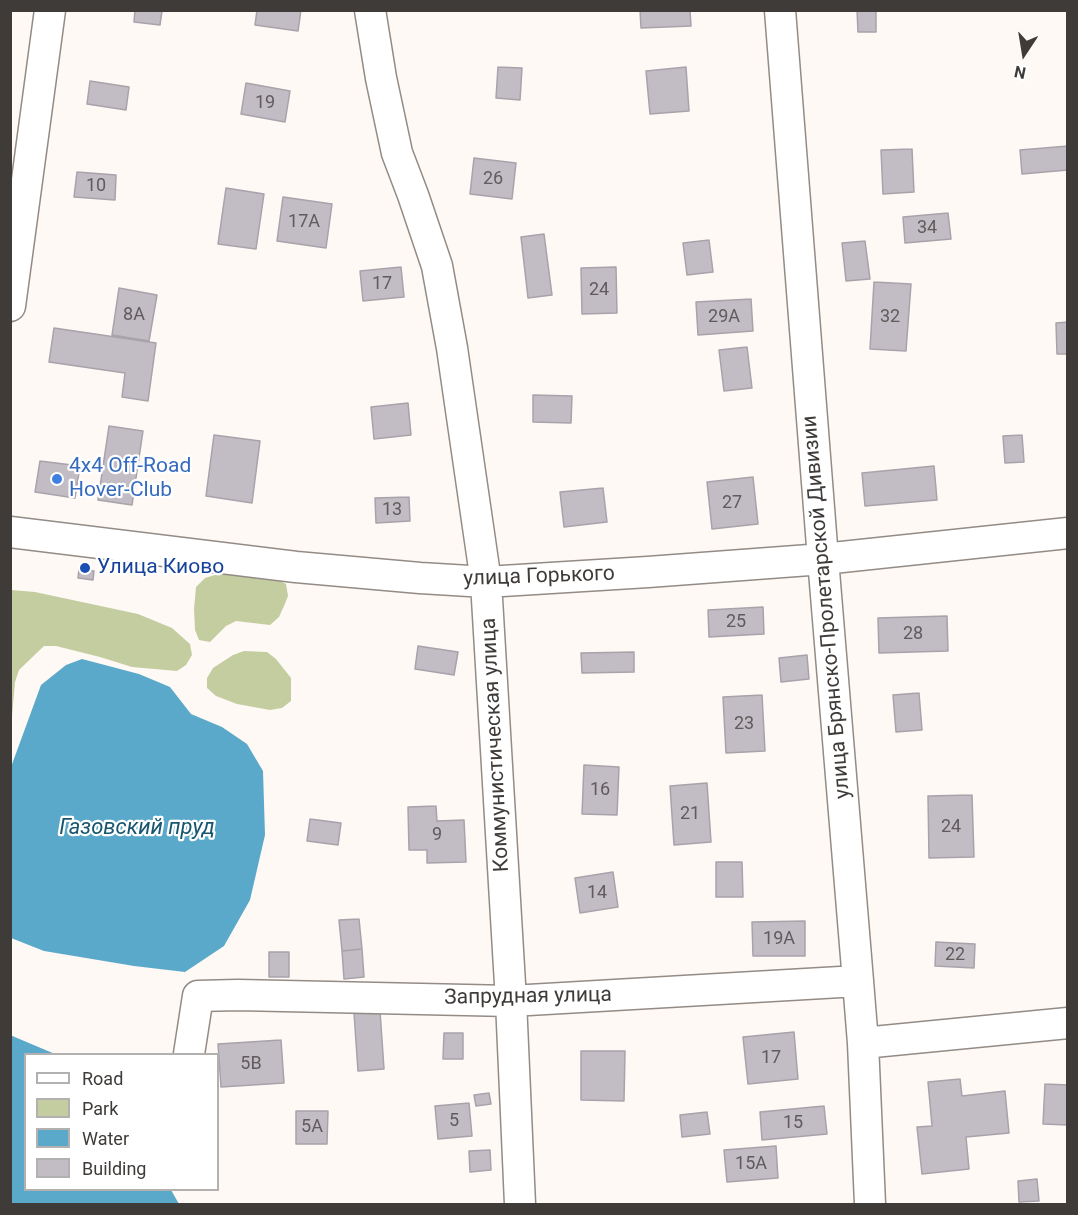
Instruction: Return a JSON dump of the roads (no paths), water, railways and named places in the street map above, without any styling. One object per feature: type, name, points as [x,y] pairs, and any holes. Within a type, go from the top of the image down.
[{"type":"street","points":[[10,306],[50,10]]},
{"type":"street","name":"Коммунистическая улица","points":[[370,10],[381,78],[397,153],[437,266],[452,348],[486,582],[511,1001],[520,1204]]},
{"type":"street","name":"улица Брянско-Пролетарской Дивизии","points":[[780,10],[863,1043],[870,1204]]},
{"type":"street","name":"улица Горького","points":[[10,532],[296,567],[486,582],[823,559],[1068,533]]},
{"type":"street","name":"Запрудная улица","points":[[189,1053],[198,996],[511,1001],[858,981]]},
{"type":"street","points":[[863,1043],[1068,1023]]},
{"type":"water","name":"Газовский пруд","points":[[82,659],[139,674],[170,687],[191,714],[222,727],[247,744],[263,771],[265,835],[250,900],[224,946],[185,972],[44,951],[11,938],[11,767],[41,685],[66,665]]},
{"type":"water","points":[[10,1035],[53,1053],[24,1053],[24,1191],[172,1191],[179,1204],[11,1204]]},
{"type":"place","name":"4x4 Off-Road Hover-Club","points":[[57,479]]},
{"type":"place","name":"Улица Киово","points":[[85,568]]}]
